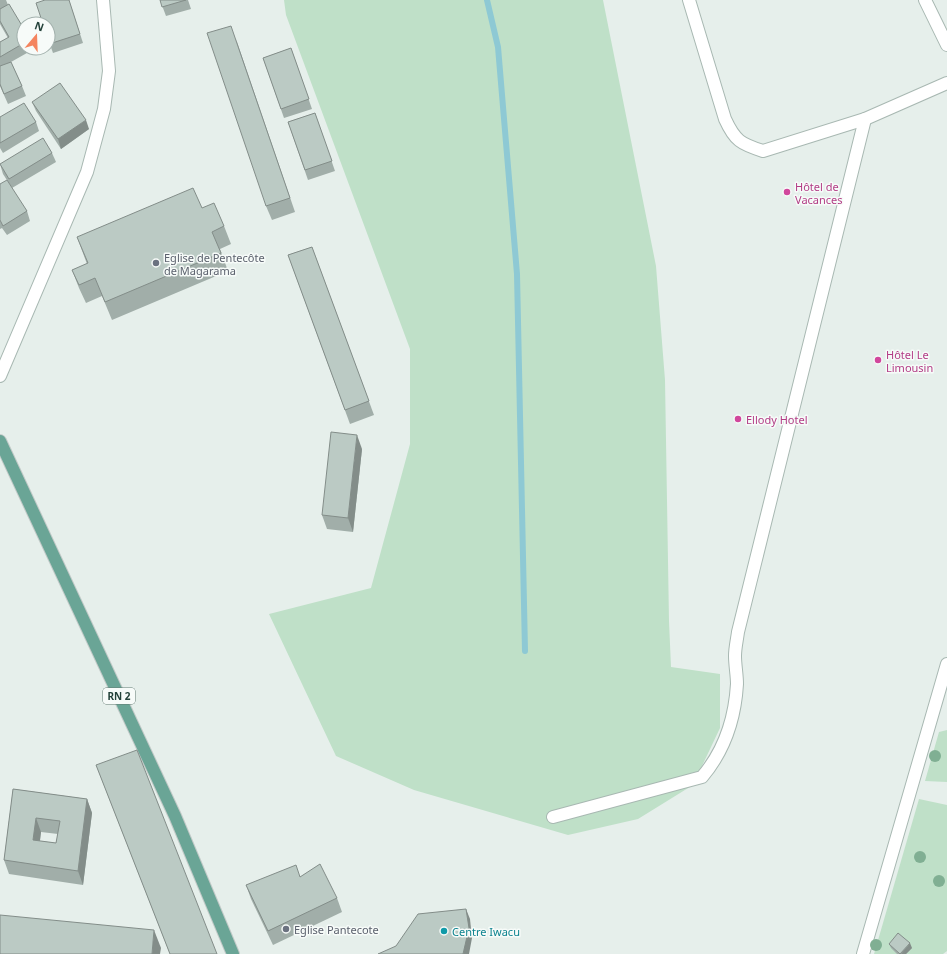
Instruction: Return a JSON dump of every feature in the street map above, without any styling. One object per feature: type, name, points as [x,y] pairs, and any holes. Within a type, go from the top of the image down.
[{"type":"main road","name":"RN 2","points":[[0,441],[175,816],[233,954]]},
{"type":"street","points":[[0,376],[87,172],[104,109],[109,71],[103,0]]},
{"type":"street","points":[[689,0],[725,119],[731,132],[738,141],[750,147],[763,151],[866,119],[947,83]]},
{"type":"street","points":[[924,0],[947,45]]},
{"type":"street","points":[[553,817],[702,777],[711,767],[726,740],[732,720],[737,683],[735,656],[738,632],[866,119]]},
{"type":"street","points":[[863,954],[947,664]]},
{"type":"green space","points":[[284,0],[603,0],[656,266],[665,380],[671,667],[720,674],[720,728],[693,785],[638,819],[568,835],[414,790],[336,756],[269,614],[371,588],[410,444],[410,349],[286,15]]},
{"type":"green space","points":[[947,730],[947,782],[925,781],[939,732]]},
{"type":"green space","points":[[919,799],[947,805],[947,951],[943,954],[874,954]]},
{"type":"building","points":[[45,0],[69,0],[80,34],[56,42],[56,16],[40,16],[36,3]]},
{"type":"building","points":[[160,0],[186,0],[162,7]]},
{"type":"building","points":[[9,4],[16,16],[16,48],[0,57],[0,42],[9,37],[0,21],[0,9]]},
{"type":"building","points":[[231,26],[290,198],[266,206],[207,33]]},
{"type":"building","points":[[291,48],[309,99],[281,109],[263,58]]},
{"type":"building","points":[[11,62],[22,86],[4,94],[0,84],[0,66]]},
{"type":"building","points":[[60,83],[86,120],[58,139],[32,102]]},
{"type":"building","points":[[24,103],[36,122],[0,143],[0,117]]},
{"type":"building","points":[[315,113],[332,161],[305,170],[288,122]]},
{"type":"building","points":[[43,138],[52,153],[9,179],[0,164]]},
{"type":"building","points":[[7,180],[27,211],[3,226],[0,220],[0,184]]},
{"type":"building","name":"Eglise de Pentecôte de Magarama","points":[[193,188],[202,208],[214,203],[224,226],[212,232],[221,253],[105,302],[95,278],[79,285],[72,270],[88,263],[77,237]]},
{"type":"building","points":[[312,247],[369,401],[345,410],[288,255]]},
{"type":"building","points":[[331,432],[357,435],[348,518],[322,515]]},
{"type":"building","points":[[137,750],[217,954],[170,954],[96,765]]},
{"type":"building","points":[[13,789],[87,799],[78,871],[4,860]],"holes":[[[36,818],[60,821],[56,843],[33,840]]]},
{"type":"building","name":"Eglise Pantecote","points":[[320,864],[337,898],[268,931],[246,885],[296,865],[300,877]]},
{"type":"building","name":"Centre Iwacu","points":[[466,909],[469,928],[463,954],[378,954],[396,946],[418,914]]},
{"type":"building","points":[[0,915],[154,930],[152,954],[0,954]]},
{"type":"building","points":[[898,933],[910,943],[900,954],[889,944]]},
{"type":"waterway","points":[[487,0],[498,47],[517,274],[525,651]]},
{"type":"place","name":"Hôtel de Vacances","points":[[787,192]]},
{"type":"place","name":"Eglise de Pentecôte de Magarama","points":[[156,263]]},
{"type":"place","name":"Hôtel Le Limousin","points":[[878,360]]},
{"type":"place","name":"Ellody Hotel","points":[[738,419]]},
{"type":"place","name":"Eglise Pantecote","points":[[286,929]]},
{"type":"place","name":"Centre Iwacu","points":[[444,931]]}]
